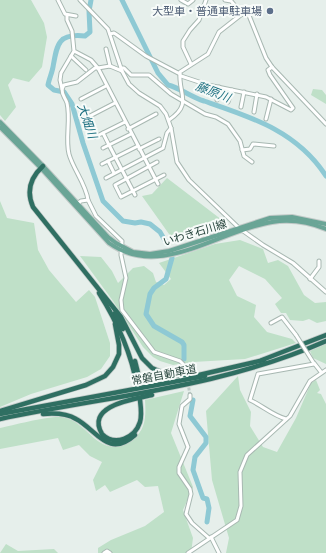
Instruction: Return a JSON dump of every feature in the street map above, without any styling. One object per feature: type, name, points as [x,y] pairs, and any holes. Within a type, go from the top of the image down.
[{"type":"highway","points":[[42,167],[31,182],[30,199],[35,210],[125,321],[142,358],[152,368],[174,375],[199,374],[264,360]]},
{"type":"highway","points":[[50,230],[98,292],[113,318],[127,346],[139,386],[130,345],[114,309]]},
{"type":"highway","points":[[0,413],[86,386],[105,376],[113,367],[119,354],[119,345],[113,318]]},
{"type":"highway","name":"常磐自動車道","points":[[0,413],[152,388],[214,374],[264,360],[326,335]]},
{"type":"highway","name":"常磐自動車道","points":[[0,420],[204,381],[265,364],[326,340]]},
{"type":"highway","points":[[0,420],[42,414],[64,414],[78,420],[104,442],[119,443],[130,439],[140,429],[144,415],[141,400],[140,418],[133,433],[120,440],[110,440],[104,436],[100,429],[100,419],[104,412],[113,406],[204,381]]},
{"type":"main road","name":"いわき石川線","points":[[0,122],[109,243],[135,256],[159,257],[261,224],[286,221],[308,223],[326,229]]},
{"type":"main road","name":"いわき石川線","points":[[0,127],[42,167]]},
{"type":"main road","name":"いわき石川線","points":[[241,230],[270,218],[282,217],[301,218],[326,224]]},
{"type":"street","points":[[58,0],[63,13],[67,16],[74,51],[61,73],[60,80],[69,115],[69,154],[96,216],[122,241],[126,278],[121,300],[122,310],[154,352],[180,361],[184,365]]},
{"type":"street","points":[[80,0],[105,25],[110,34],[122,70],[134,88],[160,106],[169,120],[176,158],[184,174],[195,187],[241,230],[293,263],[326,292]]},
{"type":"street","points":[[181,0],[188,4],[193,0]]},
{"type":"street","points":[[191,64],[183,47],[183,41],[199,20],[206,0]]},
{"type":"street","points":[[225,0],[231,0],[242,14]]},
{"type":"street","points":[[169,120],[181,111],[182,89],[180,75],[183,69],[208,54],[219,32],[242,14],[248,13],[264,53],[272,67],[326,124]]},
{"type":"street","points":[[67,16],[76,16]]},
{"type":"street","points":[[110,34],[114,33],[118,35],[146,56],[180,75],[219,87],[258,94],[285,106],[289,110],[293,108],[268,70],[272,67]]},
{"type":"street","points":[[106,49],[110,66]]},
{"type":"street","points":[[74,51],[93,61],[98,68],[128,129],[158,184]]},
{"type":"street","points":[[71,56],[86,70]]},
{"type":"street","points":[[62,91],[64,85],[78,82],[95,68],[110,66],[122,70],[124,68],[130,75],[149,75],[166,91],[205,114],[216,117],[228,124],[240,141],[244,156],[252,162]]},
{"type":"street","points":[[81,99],[106,86]]},
{"type":"street","points":[[217,100],[219,87]]},
{"type":"street","points":[[228,102],[232,90]]},
{"type":"street","points":[[241,108],[244,92]]},
{"type":"street","points":[[254,112],[258,94]]},
{"type":"street","points":[[266,119],[271,99]]},
{"type":"street","points":[[88,117],[115,103]]},
{"type":"street","points":[[128,129],[156,114]]},
{"type":"street","points":[[95,137],[125,122]]},
{"type":"street","points":[[106,178],[164,147],[167,133],[171,128]]},
{"type":"street","points":[[103,133],[135,195]]},
{"type":"street","points":[[103,148],[131,134]]},
{"type":"street","points":[[102,164],[159,139]]},
{"type":"street","points":[[242,150],[250,149],[253,144],[274,146]]},
{"type":"street","points":[[108,161],[114,173]]},
{"type":"street","points":[[157,162],[115,185],[121,197],[164,175]]},
{"type":"street","points":[[76,205],[88,200]]},
{"type":"street","points":[[310,279],[319,267],[318,261]]},
{"type":"street","points":[[271,323],[282,317],[321,372]]},
{"type":"street","points":[[286,419],[270,413],[261,405],[250,400],[258,374],[314,363]]},
{"type":"street","points":[[188,553],[210,537],[231,525],[240,515],[242,506],[240,472],[247,455],[294,411],[310,381],[326,370]]},
{"type":"street","points":[[190,395],[190,399],[181,409],[179,427],[188,447],[179,467],[179,473],[190,489],[191,494],[186,514],[192,523],[210,537],[220,553]]},
{"type":"street","points":[[104,553],[107,551],[110,553]]},
{"type":"green space","points":[[0,0],[31,0],[44,23],[47,37],[42,67],[29,82],[13,78],[8,85],[16,107],[5,121],[0,115]]},
{"type":"green space","points":[[313,89],[322,90],[326,95],[326,104],[311,95]]},
{"type":"green space","points":[[167,178],[222,220],[224,227],[174,241],[142,196],[152,194]]},
{"type":"green space","points":[[0,201],[7,218],[34,223],[38,250],[49,270],[76,302],[89,290],[95,297],[110,343],[110,356],[101,369],[87,377],[31,394],[0,407]]},
{"type":"green space","points":[[240,240],[263,249],[268,263],[278,260],[288,266],[304,295],[315,303],[326,302],[326,321],[317,323],[309,319],[303,321],[290,320],[286,313],[281,313],[275,304],[282,298],[265,279],[239,266],[229,280],[237,296],[256,305],[254,317],[267,332],[292,339],[296,343],[245,359],[193,362],[173,365],[153,357],[143,347],[113,301],[80,256],[101,257],[112,271],[118,283],[133,268],[144,266],[153,273],[156,282],[164,285],[171,279],[159,263],[215,244]]},
{"type":"green space","points":[[326,344],[326,364],[313,358],[310,351]]},
{"type":"green space","points":[[238,376],[240,390],[251,412],[250,426],[263,447],[277,452],[296,418],[311,383],[316,380],[320,390],[317,393],[321,394],[326,404],[326,553],[226,553],[229,538],[212,480],[206,411]]},
{"type":"green space","points":[[184,391],[171,433],[193,487],[183,510],[193,538],[191,553],[98,553],[98,548],[111,540],[145,526],[164,512],[158,486],[145,487],[137,480],[110,492],[105,485],[96,491],[93,480],[102,462],[90,456],[79,445],[63,450],[58,438],[0,449],[0,428],[55,417],[71,420],[80,425],[102,444],[111,447],[121,445],[133,439],[143,427],[145,417],[145,400]]},
{"type":"green space","points":[[6,544],[18,551],[54,549],[58,553],[0,553]]},
{"type":"waterway","name":"大畑川","points":[[91,0],[89,11],[90,32],[85,36],[69,36],[60,42],[48,85],[54,90],[64,92],[72,104],[83,143],[103,201],[123,221],[150,224],[160,232],[167,244]]},
{"type":"waterway","name":"藤原川","points":[[122,0],[158,73],[168,85],[199,99],[256,120],[272,128],[301,148],[326,176]]},
{"type":"waterway","name":"大畑川","points":[[172,258],[166,279],[154,288],[150,294],[146,314],[154,326],[182,342],[184,345],[184,359]]},
{"type":"waterway","name":"大畑川","points":[[193,400],[190,416],[206,437],[206,443],[195,457],[193,470],[203,498],[207,499],[209,508],[207,522]]},
{"type":"tunnel","points":[[184,365],[186,376]]},
{"type":"tunnel","points":[[188,383],[190,395]]},
{"type":"place","name":"大型車・普通車駐車場","points":[[270,11]]}]
